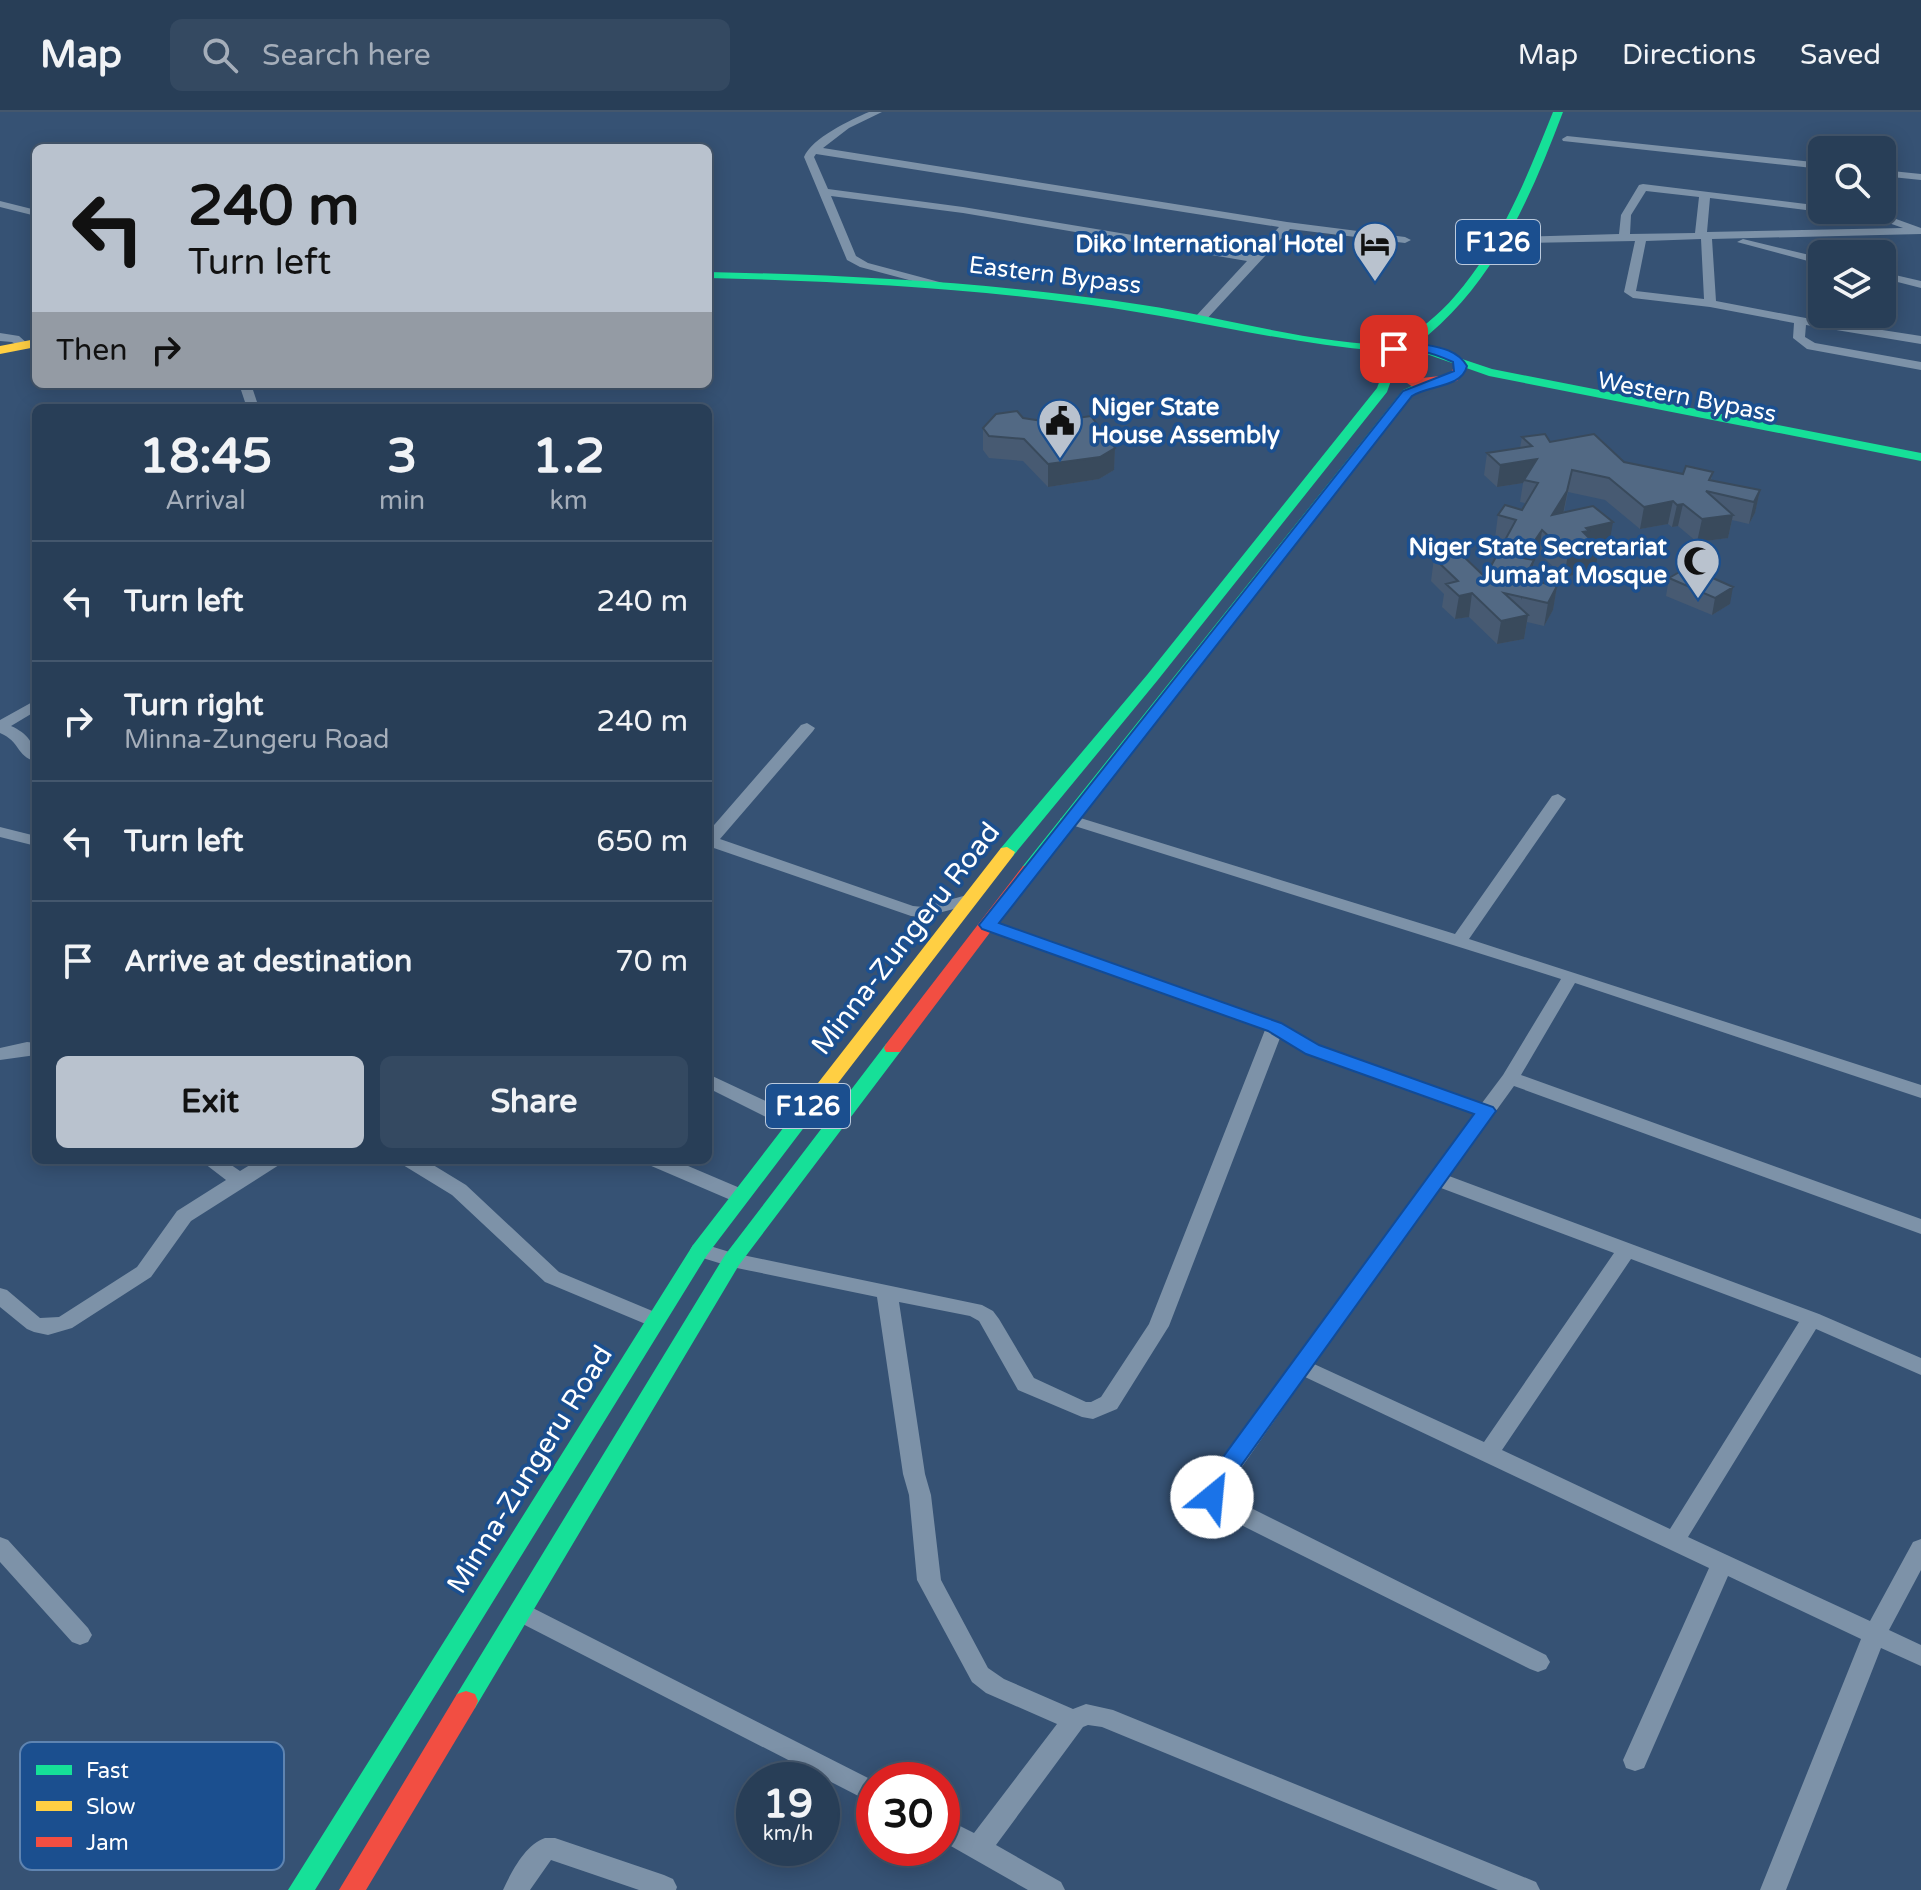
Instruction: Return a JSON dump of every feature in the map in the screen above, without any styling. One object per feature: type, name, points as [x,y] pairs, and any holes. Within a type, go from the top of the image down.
[{"type":"main road","name":"F126","points":[[1468,316],[1492,285],[1519,240],[1558,112]]},
{"type":"main road","name":"F126","points":[[1383,372],[1378,357],[1429,333],[1470,283],[1537,188],[1570,132]]},
{"type":"main road","name":"Eastern Bypass","points":[[712,274],[833,278],[1046,296],[1200,319],[1348,346],[1399,348]]},
{"type":"main road","name":"Eastern Bypass","points":[[712,282],[829,285],[1041,303],[1139,317],[1332,352],[1355,357],[1383,372],[1414,383],[1436,382]]},
{"type":"main road","points":[[0,350],[32,347]]},
{"type":"main road","points":[[0,359],[32,347]]},
{"type":"main road","name":"Western Bypass","points":[[1399,348],[1453,351],[1489,372],[1921,457]]},
{"type":"main road","name":"F126","points":[[1436,382],[1460,372],[1461,366],[1453,351]]},
{"type":"main road","name":"Minna-Zungeru Road","points":[[301,1890],[700,1250],[967,900],[1152,678],[1383,389],[1383,372]]},
{"type":"main road","name":"Western Bypass","points":[[1436,382],[1486,383],[1921,467]]},
{"type":"main road","name":"Minna-Zungeru Road","points":[[352,1890],[732,1260],[1068,819],[1407,393],[1436,382]]},
{"type":"main road","points":[[1152,678],[1177,684]]},
{"type":"street","points":[[877,112],[845,126],[813,150],[809,157],[851,258],[864,265],[939,285]]},
{"type":"street","points":[[1570,132],[1808,164]]},
{"type":"street","points":[[813,150],[1287,225],[1405,240]]},
{"type":"street","points":[[1896,174],[1921,177]]},
{"type":"street","points":[[1624,237],[1625,217],[1640,188],[1702,191],[1808,207]]},
{"type":"street","points":[[1702,191],[1700,232],[1706,237],[1710,303]]},
{"type":"street","points":[[824,192],[963,210],[1256,259]]},
{"type":"street","points":[[0,204],[32,212]]},
{"type":"street","points":[[1896,222],[1921,230]]},
{"type":"street","points":[[1200,319],[1287,225]]},
{"type":"street","points":[[1519,240],[1921,230]]},
{"type":"street","points":[[1641,237],[1631,294],[1710,303],[1808,322]]},
{"type":"street","points":[[1728,237],[1808,257]]},
{"type":"street","points":[[1896,279],[1921,285]]},
{"type":"street","points":[[1800,321],[1799,338],[1811,346],[1921,366]]},
{"type":"street","points":[[1844,328],[1921,340]]},
{"type":"street","points":[[0,337],[15,339],[32,347]]},
{"type":"street","points":[[0,727],[32,707]]},
{"type":"street","points":[[0,727],[20,736],[32,754]]},
{"type":"street","points":[[712,836],[807,728]]},
{"type":"street","points":[[1459,941],[1558,799]]},
{"type":"street","points":[[1068,819],[1571,976],[1921,1092]]},
{"type":"street","points":[[0,832],[32,840]]},
{"type":"street","points":[[712,842],[911,911],[923,912],[967,900]]},
{"type":"street","points":[[988,925],[1275,1027],[1313,1050],[1486,1111]]},
{"type":"street","points":[[1538,1662],[1235,1512],[1212,1497],[1212,1489],[1510,1078],[1571,976]]},
{"type":"street","points":[[700,1250],[732,1260],[975,1310],[986,1316],[1026,1384],[1093,1411],[1109,1403],[1159,1326],[1275,1027]]},
{"type":"street","points":[[0,1054],[32,1049]]},
{"type":"street","points":[[1510,1078],[1921,1227]]},
{"type":"street","points":[[712,1082],[795,1123]]},
{"type":"street","points":[[216,1164],[239,1180]]},
{"type":"street","points":[[0,1295],[34,1324],[48,1327],[65,1323],[144,1272],[184,1216],[265,1164]]},
{"type":"street","points":[[417,1164],[459,1190],[552,1277],[655,1320]]},
{"type":"street","points":[[665,1164],[740,1196]]},
{"type":"street","points":[[1437,1179],[1812,1319],[1921,1367]]},
{"type":"street","points":[[1488,1453],[1627,1249]]},
{"type":"street","points":[[887,1293],[914,1474],[920,1495],[929,1580],[980,1675],[995,1686],[1074,1720]]},
{"type":"street","points":[[1674,1541],[1812,1319]]},
{"type":"street","points":[[1302,1367],[1921,1656]]},
{"type":"street","points":[[0,1546],[80,1635]]},
{"type":"street","points":[[1773,1890],[1874,1636],[1921,1548]]},
{"type":"street","points":[[1635,1760],[1722,1565]]},
{"type":"street","points":[[521,1612],[856,1784]]},
{"type":"street","points":[[979,1847],[1074,1720],[1086,1714],[1104,1717],[1527,1890]]},
{"type":"street","points":[[960,1837],[1052,1890]]},
{"type":"street","points":[[516,1890],[545,1849],[555,1849],[664,1887]]},
{"type":"building","points":[[1017,411],[1023,418],[1049,422],[1091,416],[1115,448],[1100,457],[1048,464],[1024,439],[989,436],[983,428],[996,414]]},
{"type":"building","points":[[1545,434],[1550,442],[1594,434],[1624,462],[1683,474],[1686,466],[1713,472],[1709,480],[1760,490],[1754,502],[1706,491],[1733,515],[1702,519],[1683,504],[1677,505],[1673,501],[1644,507],[1609,478],[1572,470],[1567,491],[1552,515],[1593,506],[1613,522],[1586,528],[1589,531],[1583,532],[1599,548],[1568,554],[1542,530],[1523,558],[1534,560],[1525,577],[1557,586],[1548,603],[1504,593],[1528,615],[1501,621],[1472,593],[1459,596],[1446,584],[1458,581],[1434,558],[1460,553],[1485,577],[1516,520],[1498,515],[1505,505],[1522,510],[1538,483],[1524,480],[1537,459],[1500,465],[1487,453],[1532,446],[1522,437]]},
{"type":"building","points":[[1688,567],[1733,587],[1715,598],[1669,578]]},
{"type":"traffic: fast","points":[[1405,347],[1433,326],[1480,272],[1516,210],[1558,112]]},
{"type":"traffic: fast","points":[[712,275],[817,278],[980,289],[1143,309],[1299,338],[1394,349]]},
{"type":"traffic: fast","points":[[1378,358],[1391,350],[1419,347],[1489,372],[1921,457]]},
{"type":"traffic: fast","points":[[1007,852],[1152,678],[1383,389],[1387,375]]},
{"type":"traffic: fast","points":[[1029,870],[1407,393],[1429,383]]},
{"type":"traffic: fast","points":[[466,1701],[732,1260],[893,1048]]},
{"type":"traffic: fast","points":[[301,1890],[700,1250],[811,1105]]},
{"type":"traffic: slow","points":[[0,350],[32,344]]},
{"type":"traffic: slow","points":[[811,1105],[1007,852]]},
{"type":"traffic: jam","points":[[1413,383],[1453,378],[1461,366],[1457,360]]},
{"type":"traffic: jam","points":[[893,1048],[1029,870]]},
{"type":"traffic: jam","points":[[352,1890],[466,1701]]},
{"type":"place","name":"Diko International Hotel","points":[[1375,283]]},
{"type":"place","name":"Niger State House Assembly","points":[[1060,460]]},
{"type":"place","name":"Niger State Secretariat Juma'at Mosque","points":[[1698,600]]},
{"type":"route","points":[[1212,1497],[1212,1489],[1486,1111],[1313,1050],[1275,1027],[988,925],[1068,819],[1407,393],[1429,383],[1443,382],[1460,372],[1461,366],[1457,360],[1441,351],[1417,347],[1394,349]]}]
